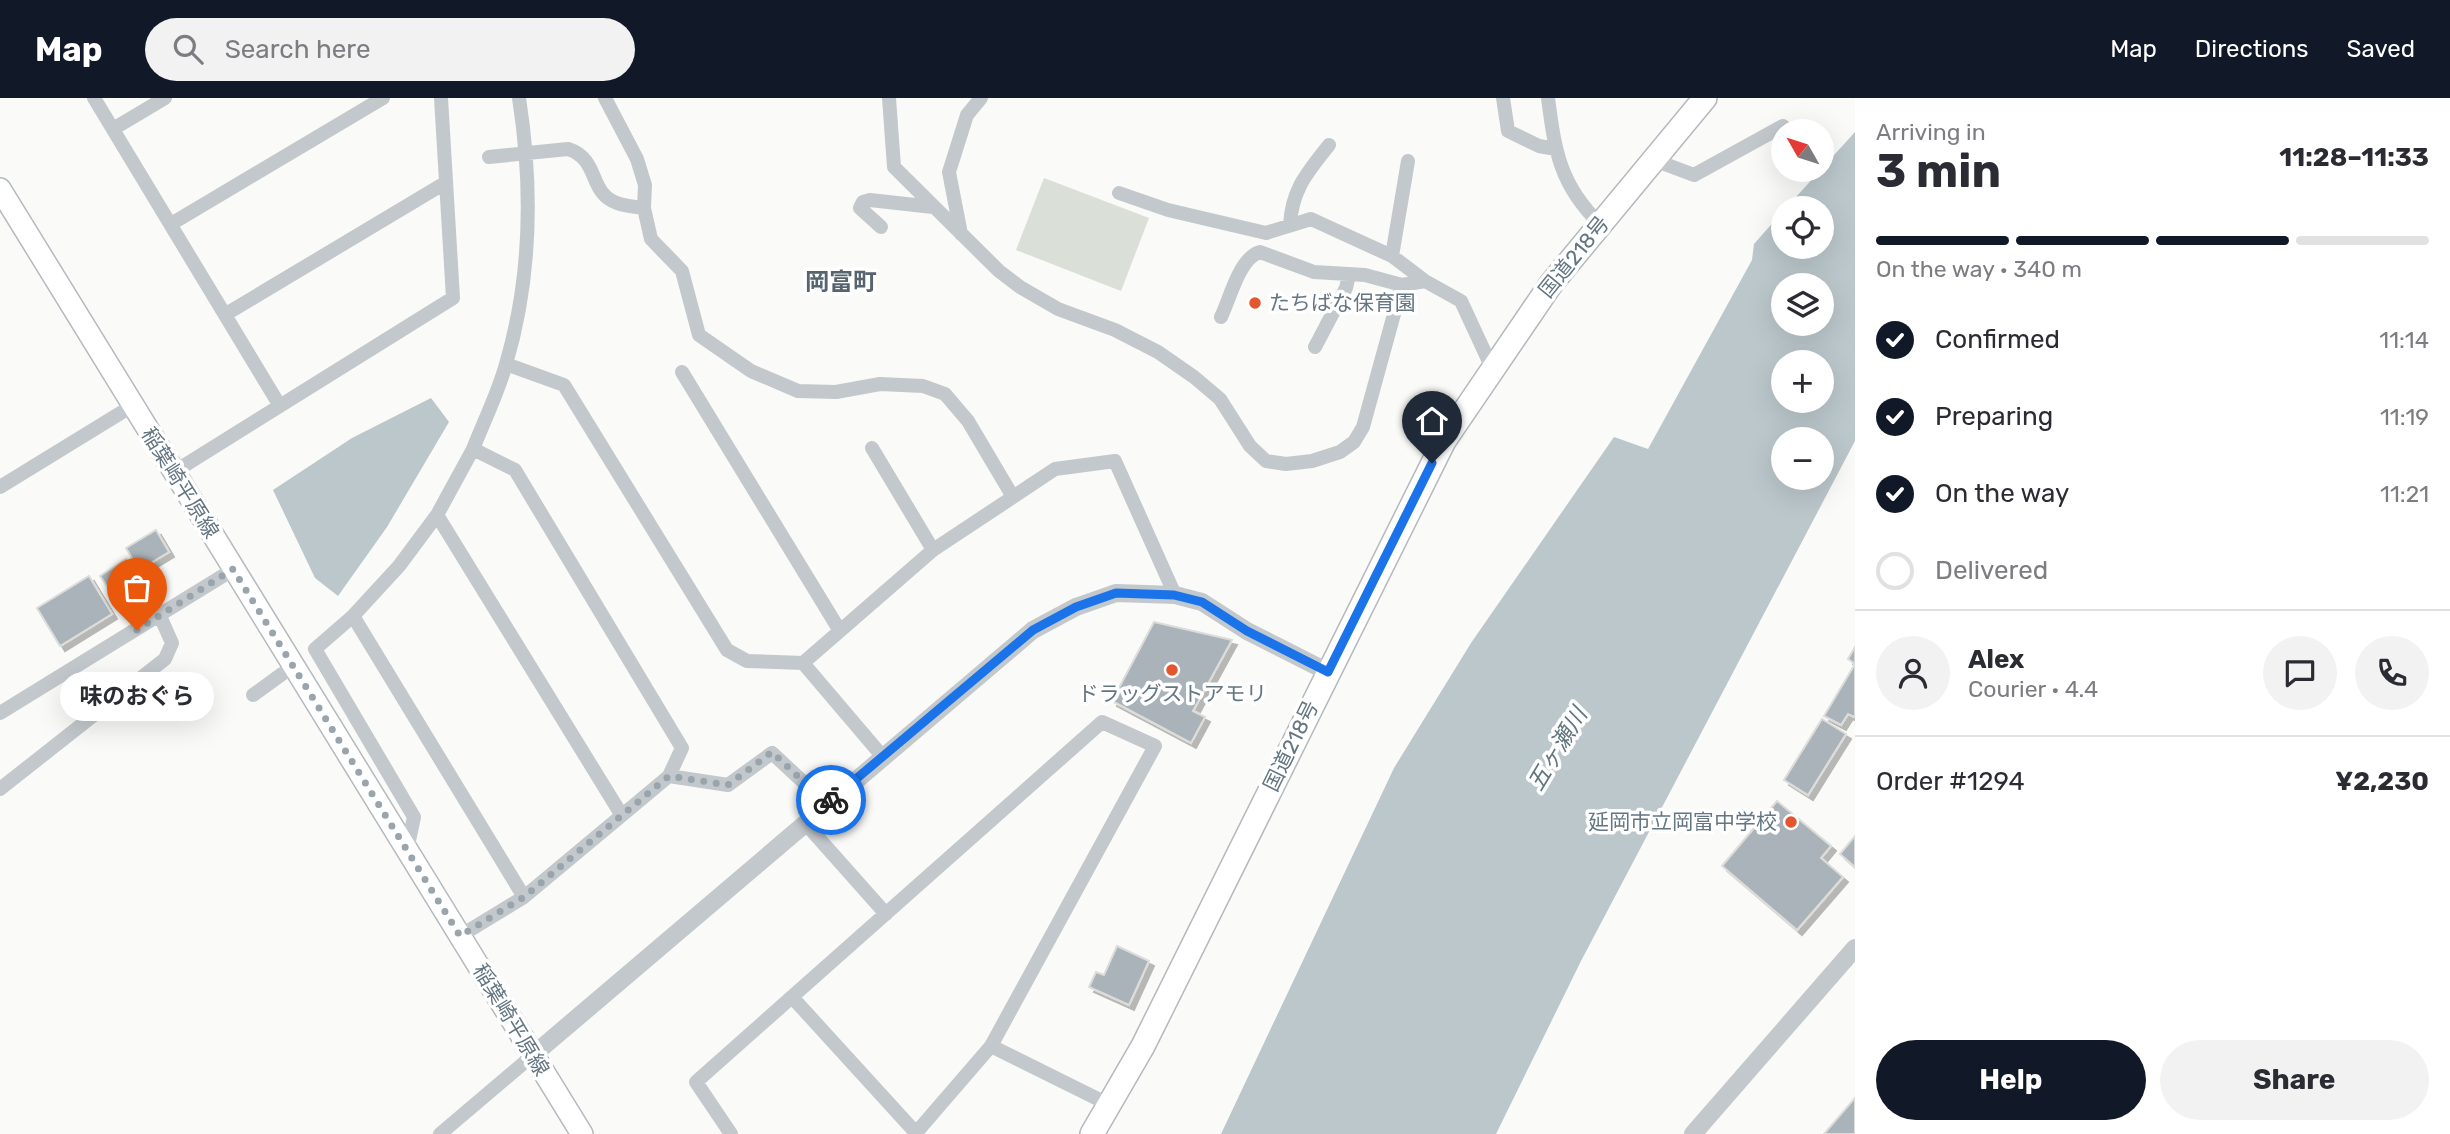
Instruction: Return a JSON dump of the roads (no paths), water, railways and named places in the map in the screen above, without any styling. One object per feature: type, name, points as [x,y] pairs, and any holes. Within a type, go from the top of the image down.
[{"type":"highway","name":"国道218号","points":[[1092,1134],[1110,1105],[1444,441],[1551,284],[1699,103]]},
{"type":"main road","name":"稲葉崎平原線","points":[[0,189],[582,1134]]},
{"type":"street","points":[[94,98],[281,406]]},
{"type":"street","points":[[113,129],[164,98]]},
{"type":"street","points":[[171,224],[383,98]]},
{"type":"street","points":[[174,472],[453,299],[440,98]]},
{"type":"street","points":[[407,850],[414,817],[310,653],[354,616],[399,566],[437,515],[473,449],[506,364],[526,269],[530,211],[528,154],[519,98]]},
{"type":"street","points":[[605,98],[637,159],[645,185],[644,208],[651,239],[681,271],[699,335],[751,371],[798,391],[836,392],[880,384],[923,386],[945,394],[968,421],[1013,497]]},
{"type":"street","points":[[888,98],[894,167],[999,271],[1058,309],[1115,330],[1167,358],[1220,399],[1251,446],[1266,461],[1286,464],[1312,461],[1340,452],[1354,442],[1363,427],[1402,285]]},
{"type":"street","points":[[961,234],[949,172],[967,116],[981,98]]},
{"type":"street","points":[[1503,98],[1508,131],[1539,146],[1556,149]]},
{"type":"street","points":[[1548,98],[1556,149],[1569,188],[1600,224]]},
{"type":"street","points":[[1654,160],[1693,174],[1771,132]]},
{"type":"street","points":[[1290,225],[1292,199],[1307,173],[1329,145]]},
{"type":"street","points":[[489,157],[568,149],[588,160],[599,189],[615,203],[644,208]]},
{"type":"street","points":[[1392,256],[1408,161]]},
{"type":"street","points":[[226,314],[445,183]]},
{"type":"street","points":[[1119,193],[1168,210],[1266,233],[1311,219],[1392,256],[1425,281],[1461,301],[1492,368]]},
{"type":"street","points":[[881,227],[863,214],[860,208],[863,202],[870,200],[933,207]]},
{"type":"street","points":[[1221,317],[1252,254],[1260,252],[1314,272],[1365,275],[1402,285],[1425,281]]},
{"type":"street","points":[[1315,347],[1346,288],[1349,275]]},
{"type":"street","points":[[506,364],[564,385],[727,650],[747,661],[803,663],[933,550],[1055,469],[1115,461],[1174,595]]},
{"type":"street","points":[[682,372],[840,631]]},
{"type":"street","points":[[0,487],[132,406]]},
{"type":"street","points":[[872,448],[933,550]]},
{"type":"street","points":[[460,936],[524,897],[669,776],[682,748],[515,470],[473,449]]},
{"type":"street","points":[[437,515],[621,814]]},
{"type":"street","points":[[0,713],[233,569]]},
{"type":"street","points":[[440,1134],[1033,630],[1076,607],[1116,593],[1174,595],[1202,602],[1247,631],[1328,672]]},
{"type":"street","points":[[0,789],[165,659],[172,643],[160,616]]},
{"type":"street","points":[[354,616],[524,897]]},
{"type":"street","points":[[803,663],[883,757]]},
{"type":"street","points":[[253,695],[282,674]]},
{"type":"street","points":[[731,1134],[696,1082],[1102,722],[1155,746],[990,1046],[916,1134],[792,997]]},
{"type":"street","points":[[669,776],[728,785],[772,752],[827,804]]},
{"type":"street","points":[[806,824],[886,914]]},
{"type":"street","points":[[1693,1134],[1855,948]]},
{"type":"street","points":[[990,1046],[1110,1105]]},
{"type":"water","name":"五ヶ瀬川","points":[[1855,132],[1855,441],[1834,481],[1834,427],[1771,427],[1771,490],[1829,490],[1581,961],[1496,1134],[1221,1134],[1394,768],[1471,643],[1614,437],[1648,449],[1752,260],[1754,244],[1771,225],[1771,259],[1834,259],[1834,196],[1797,196],[1810,182],[1834,182],[1834,155]]},
{"type":"water","points":[[431,398],[449,422],[387,527],[338,596],[315,578],[273,490],[352,438]]},
{"type":"place","name":"たちばな保育園","points":[[1255,303]]},
{"type":"place","name":"味のおぐら","points":[[137,630]]},
{"type":"place","name":"ドラッグストアモリ","points":[[1172,670]]},
{"type":"place","name":"延岡市立岡富中学校","points":[[1791,822]]},
{"type":"district","name":"岡富町","points":[[841,282]]}]
